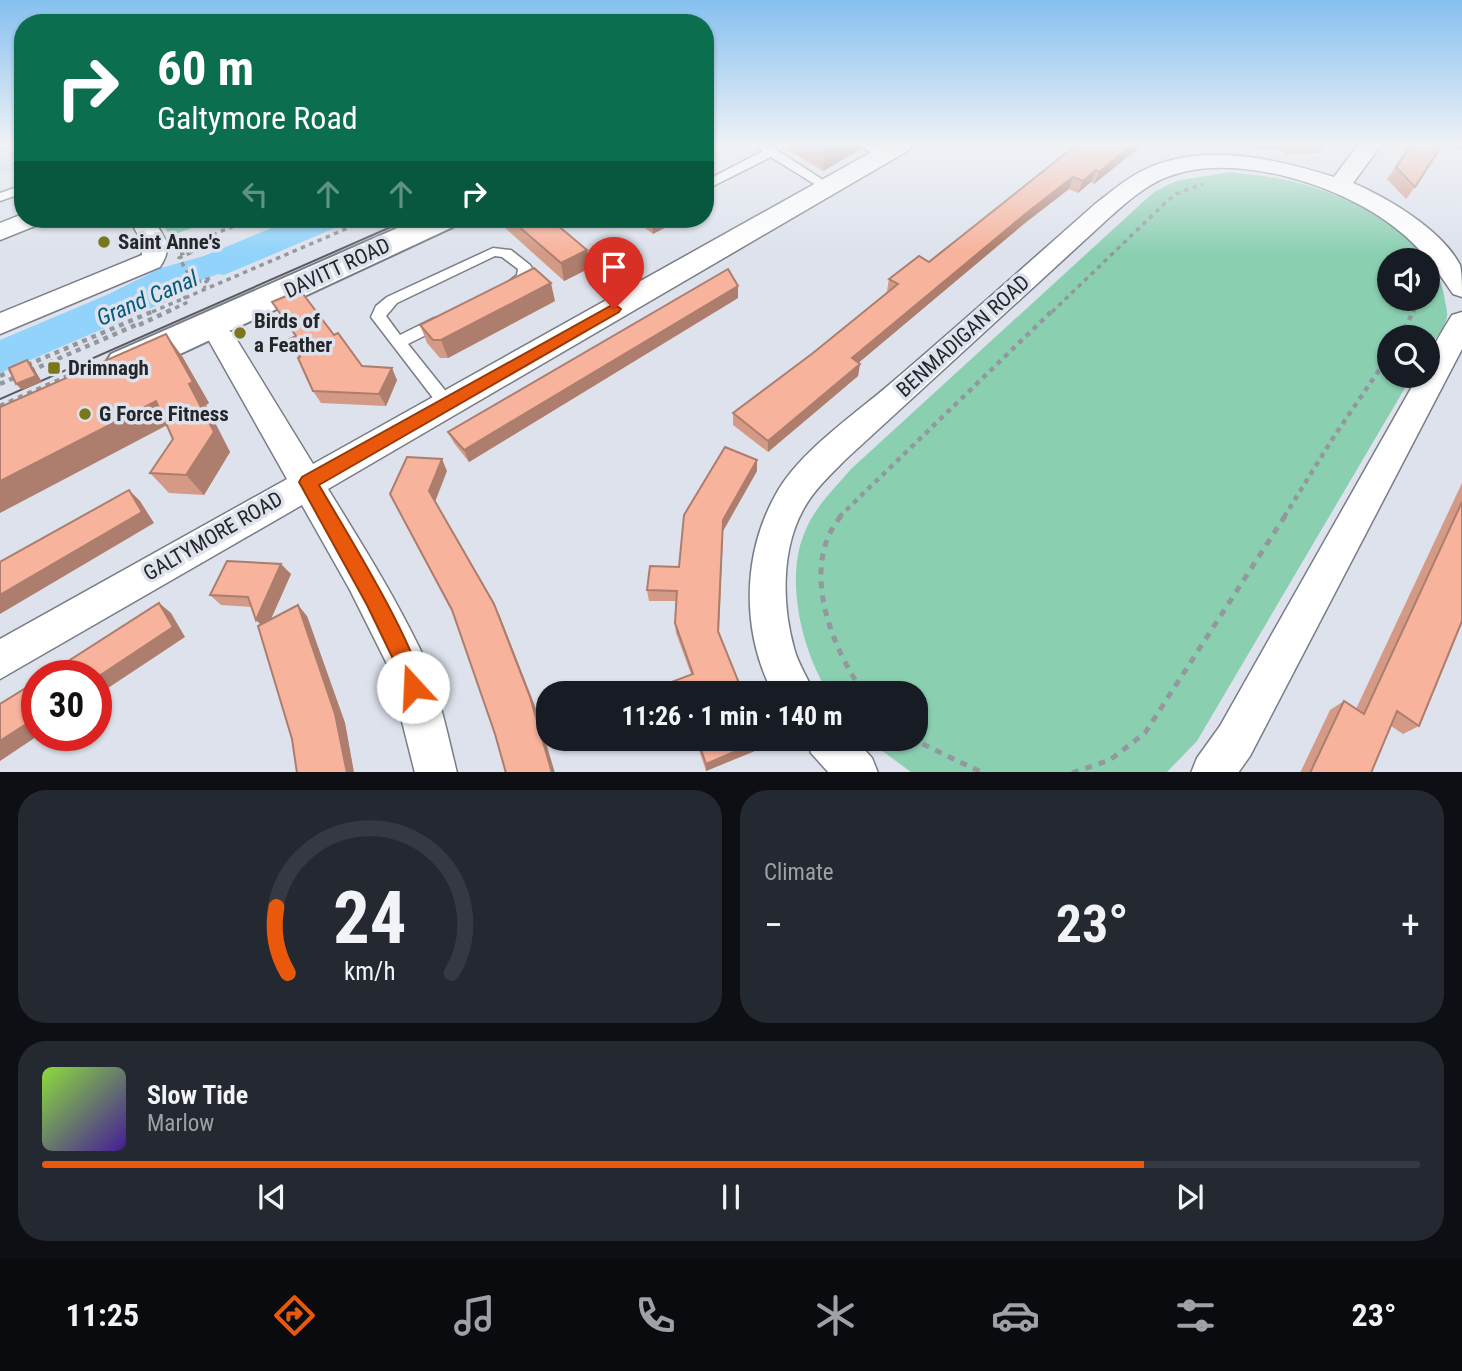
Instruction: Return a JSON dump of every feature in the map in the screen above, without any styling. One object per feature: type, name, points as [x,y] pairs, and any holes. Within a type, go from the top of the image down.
[{"type":"main road","name":"DAVITT ROAD","points":[[99,369],[423,228]]},
{"type":"street","name":"GALTYMORE ROAD","points":[[0,660],[837,181]]},
{"type":"street","name":"BENMADIGAN ROAD","points":[[789,681],[775,648],[769,581],[774,543],[788,503],[811,473],[834,451],[1078,233],[1143,181]]},
{"type":"street","name":"BENMADIGAN ROAD","points":[[1320,181],[1339,186],[1379,206],[1410,227],[1452,269],[1462,288]]},
{"type":"street","points":[[1339,186],[1343,181]]},
{"type":"street","points":[[0,324],[141,266],[167,258],[156,247],[146,228]]},
{"type":"street","points":[[1212,772],[1235,741],[1462,322]]},
{"type":"street","points":[[222,339],[363,578],[406,662],[436,772]]},
{"type":"lane","points":[[819,181],[828,187]]},
{"type":"lane","points":[[446,403],[378,317],[381,310],[392,300],[437,277],[482,255],[501,251],[516,259],[525,268],[523,277],[500,291]]},
{"type":"lane","points":[[398,342],[455,314]]},
{"type":"path","points":[[854,681],[831,634],[821,572],[828,534],[851,504],[1165,203],[1176,194],[1205,184]]},
{"type":"path","points":[[167,258],[232,228]]},
{"type":"path","points":[[0,376],[204,286],[347,228]]},
{"type":"path","points":[[167,258],[194,251],[184,251]]},
{"type":"path","points":[[167,258],[194,283],[212,279],[204,286]]},
{"type":"path","points":[[0,384],[138,324]]},
{"type":"path","points":[[0,406],[99,369]]},
{"type":"path","points":[[1072,772],[1110,760],[1145,733],[1377,373]]},
{"type":"path","points":[[928,746],[982,772]]},
{"type":"green space","points":[[1176,181],[1300,183],[1351,202],[1394,227],[1417,248],[1377,248],[1377,311],[1440,311],[1440,280],[1447,315],[1440,332],[1440,325],[1377,325],[1377,388],[1405,388],[1197,741],[1167,772],[911,772],[882,751],[928,751],[928,681],[822,681],[804,637],[796,594],[796,573],[804,534],[824,500],[851,469],[1154,192]]},
{"type":"green space","points":[[165,228],[192,228],[170,236]]},
{"type":"water","name":"Grand Canal","points":[[271,228],[335,228],[224,275],[218,274],[181,288],[177,297],[0,373],[0,340],[109,294],[161,268],[204,256]]},
{"type":"building","points":[[1031,181],[1068,181],[852,358],[860,364],[768,441],[733,413],[898,284],[889,279],[919,256],[929,262]]},
{"type":"building","points":[[520,228],[561,228],[587,250],[561,263]]},
{"type":"building","points":[[534,268],[551,283],[441,340],[433,340],[420,325]]},
{"type":"building","points":[[728,269],[738,286],[464,450],[448,432]]},
{"type":"building","points":[[300,290],[334,335],[338,333],[362,366],[392,368],[379,394],[313,391],[298,358],[300,357],[288,340],[296,336],[272,302]]},
{"type":"building","points":[[166,334],[193,382],[189,384],[214,432],[186,475],[150,473],[173,439],[156,401],[0,481],[0,407]]},
{"type":"building","points":[[27,360],[36,376],[16,384],[9,368]]},
{"type":"building","points":[[725,447],[757,460],[723,520],[718,631],[738,681],[674,681],[693,674],[675,623],[677,591],[647,590],[650,566],[679,567],[684,515]]},
{"type":"building","points":[[407,457],[442,459],[429,491],[494,604],[536,718],[536,751],[546,751],[552,772],[506,772],[452,610],[390,494]]},
{"type":"building","points":[[129,490],[142,512],[0,595],[0,562]]},
{"type":"building","points":[[1462,502],[1462,621],[1419,726],[1397,711],[1371,772],[1310,772],[1344,701],[1364,714]]},
{"type":"building","points":[[227,561],[281,564],[256,620],[248,597],[210,595]]},
{"type":"building","points":[[159,603],[173,627],[112,667],[112,660],[70,660]]},
{"type":"building","points":[[298,605],[335,714],[347,772],[297,772],[292,739],[258,626]]},
{"type":"building","points":[[21,691],[21,727],[0,741],[0,704]]},
{"type":"building","points":[[702,751],[736,751],[706,764]]},
{"type":"tram line","points":[[0,399],[389,228]]},
{"type":"place","name":"Saint Anne's","points":[[104,242]]},
{"type":"place","name":"Birds of a Feather","points":[[240,333]]},
{"type":"place","name":"Drimnagh","points":[[54,368]]},
{"type":"place","name":"G Force Fitness","points":[[85,414]]},
{"type":"route","points":[[413,687],[406,662],[374,599],[308,482],[614,309]]}]
